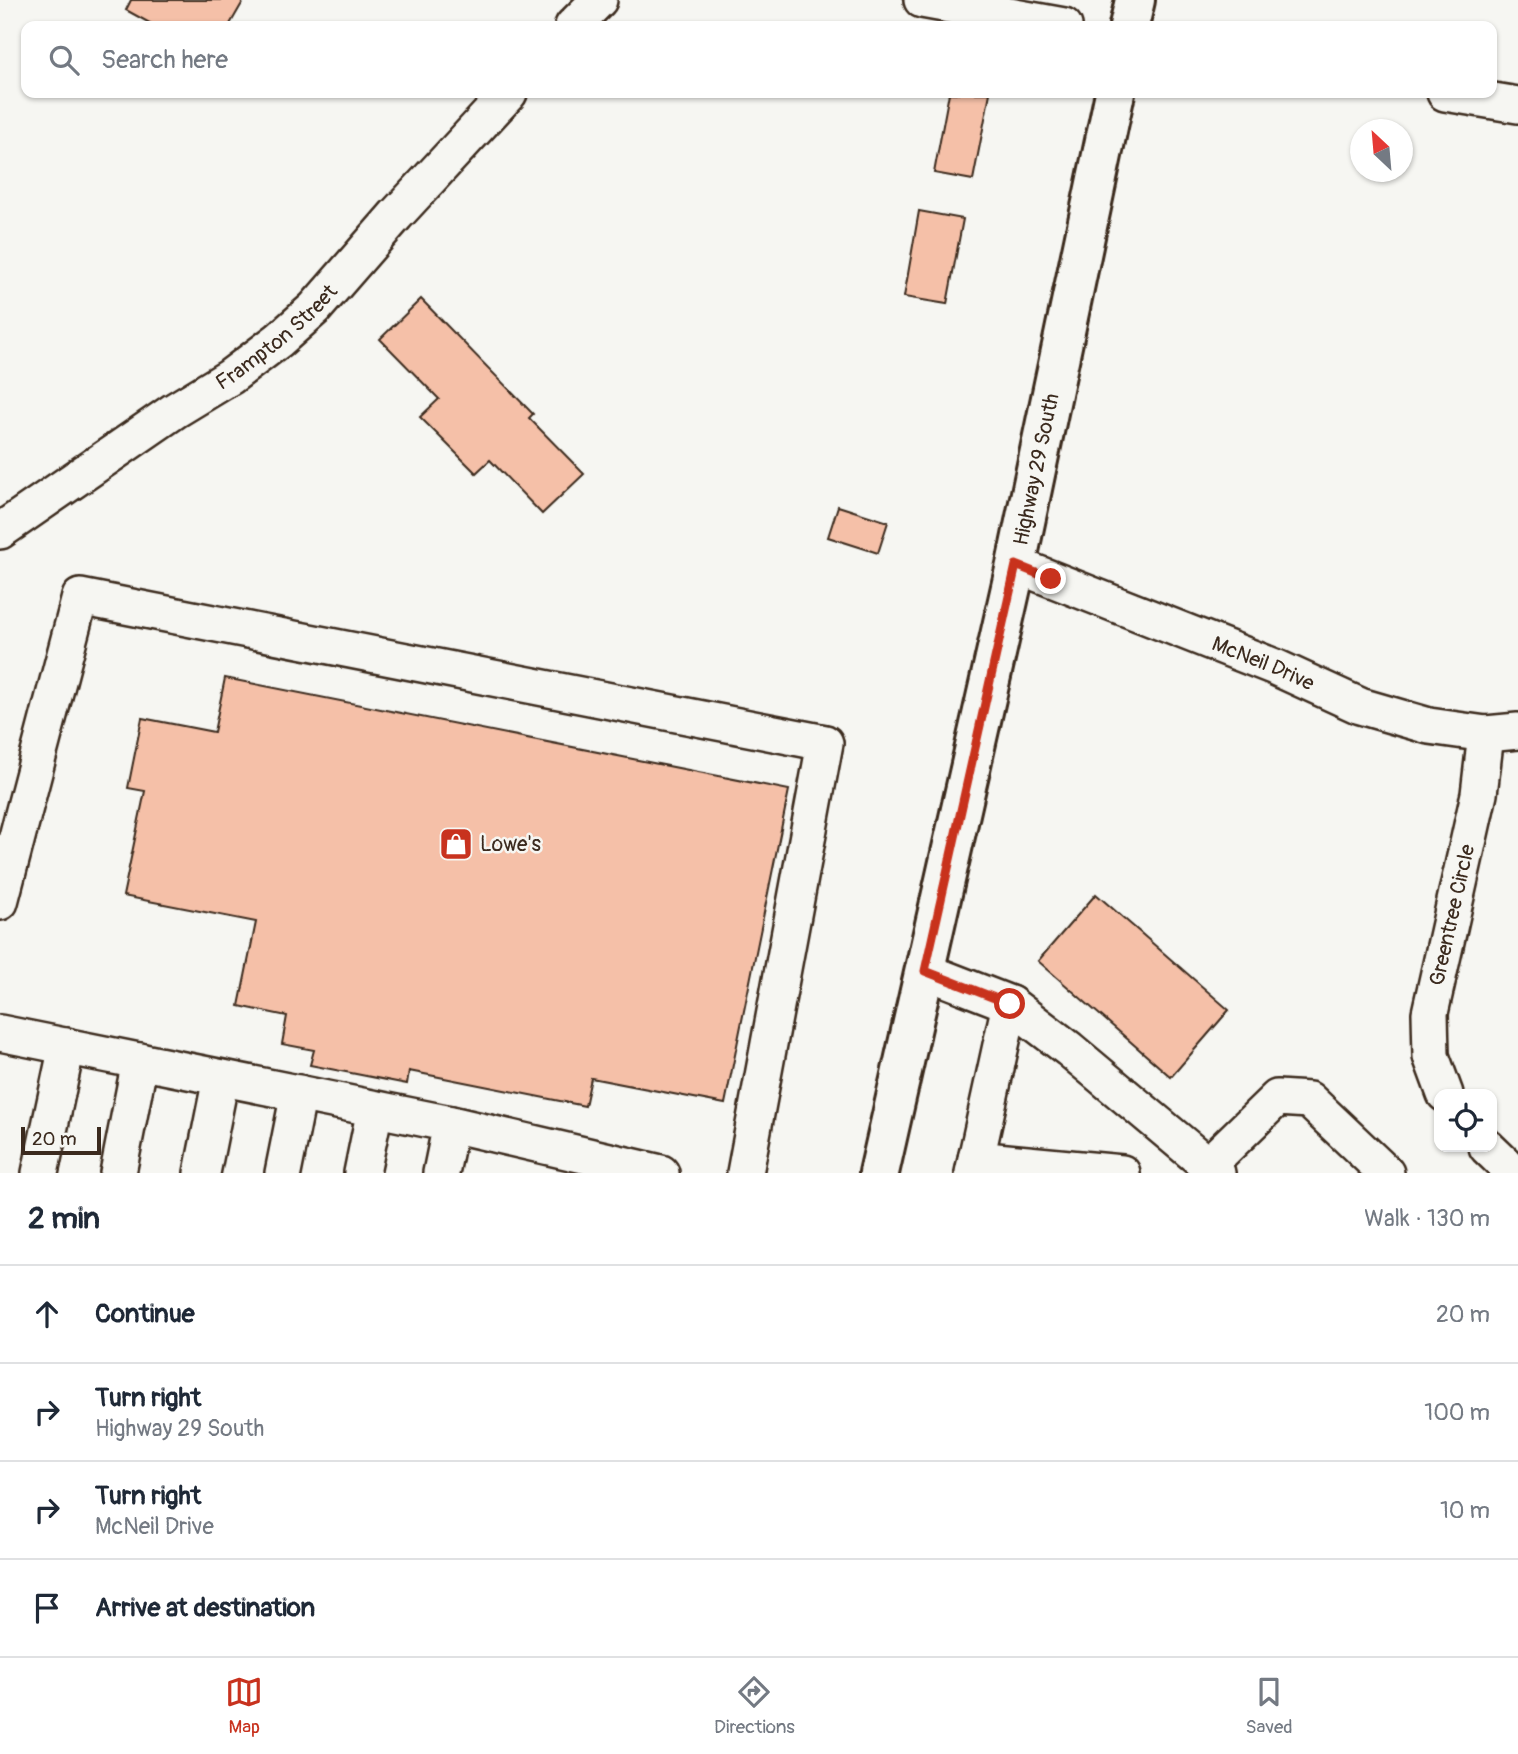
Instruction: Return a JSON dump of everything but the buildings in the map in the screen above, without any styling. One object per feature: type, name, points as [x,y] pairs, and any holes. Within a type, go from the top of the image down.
[{"type":"main road","points":[[1130,21],[1135,0]]},
{"type":"main road","name":"Highway 29 South","points":[[879,1173],[1016,565],[1114,98]]},
{"type":"street","points":[[578,21],[598,0]]},
{"type":"street","points":[[922,0],[1037,21]]},
{"type":"street","name":"Frampton Street","points":[[0,531],[174,411],[230,377],[279,340],[315,308],[396,215],[504,98]]},
{"type":"street","points":[[1475,98],[1518,105]]},
{"type":"street","name":"McNeil Drive","points":[[1016,565],[1275,667],[1360,706],[1429,726],[1502,732]]},
{"type":"street","points":[[0,902],[80,597],[825,743],[745,1173]]},
{"type":"street","name":"Greentree Circle","points":[[1443,1089],[1431,1056],[1430,1013],[1479,794],[1502,732]]},
{"type":"street","points":[[925,971],[1010,1004],[1069,1049],[1213,1169],[1277,1098],[1310,1100],[1386,1173]]},
{"type":"street","points":[[1010,1004],[974,1166],[1122,1173]]},
{"type":"street","points":[[0,1033],[451,1124],[526,1158],[662,1173]]},
{"type":"street","points":[[40,1173],[67,1046]]},
{"type":"street","points":[[118,1173],[141,1061]]},
{"type":"street","points":[[202,1173],[221,1077]]},
{"type":"street","points":[[283,1173],[299,1093]]},
{"type":"street","points":[[362,1173],[375,1109]]},
{"type":"street","points":[[441,1173],[451,1124]]},
{"type":"street","points":[[1492,1152],[1514,1173]]},
{"type":"place","name":"Lowe's","points":[[456,844]]},
{"type":"route","points":[[1010,1004],[925,971],[1016,565],[1051,579]]}]
